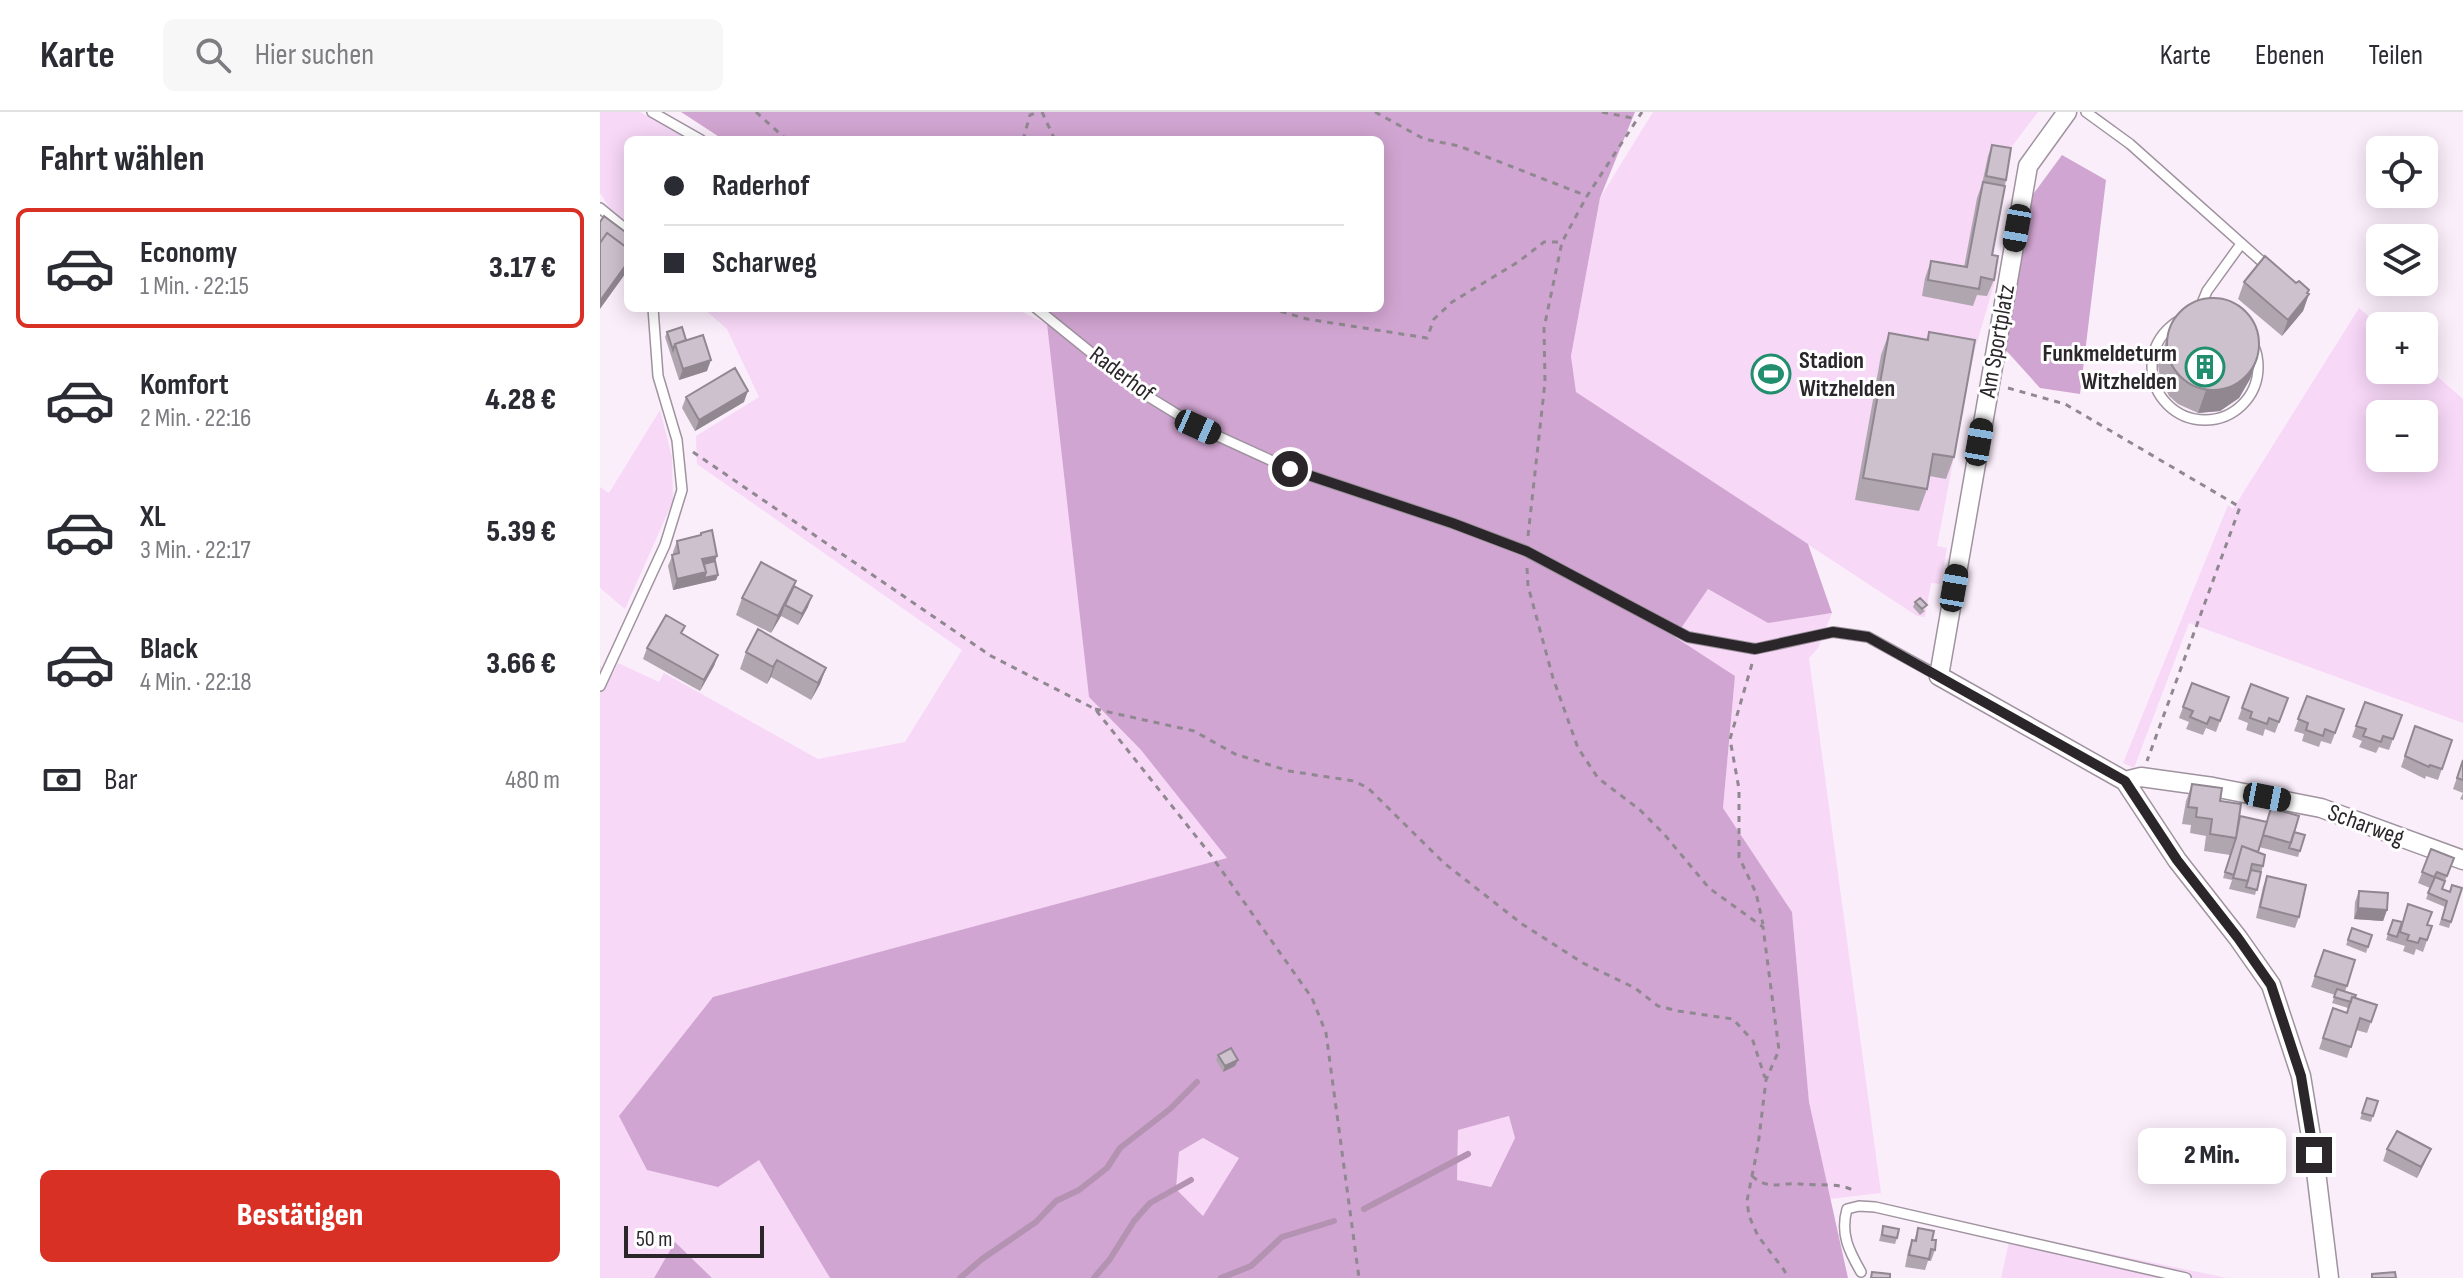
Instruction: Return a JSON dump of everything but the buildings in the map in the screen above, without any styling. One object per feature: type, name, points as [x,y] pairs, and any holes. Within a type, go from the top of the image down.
[{"type":"street","name":"Am Sportplatz","points":[[1939,676],[2028,166],[2067,112]]},
{"type":"street","name":"Scharweg","points":[[1939,676],[2133,779],[2213,787],[2321,808],[2463,860]]},
{"type":"street","name":"Scharweg","points":[[2133,779],[2177,860],[2271,985],[2301,1076],[2329,1278]]},
{"type":"lane","points":[[652,112],[694,136]]},
{"type":"lane","points":[[2086,112],[2130,144],[2277,273]]},
{"type":"lane","points":[[600,208],[624,228]]},
{"type":"lane","points":[[2197,314],[2222,316],[2233,322],[2251,340],[2256,352],[2257,377],[2246,400],[2226,415],[2214,419],[2201,419],[2177,411],[2167,403],[2154,381],[2153,356],[2164,333],[2173,324],[2197,314],[2207,291],[2241,244]]},
{"type":"lane","points":[[600,686],[665,545],[682,490],[677,440],[658,376],[653,312]]},
{"type":"lane","name":"Raderhof","points":[[1041,312],[1136,389],[1198,427],[1290,469],[1526,551],[1688,637],[1755,649]]},
{"type":"lane","points":[[1755,649],[1833,632],[1868,637],[1939,676]]},
{"type":"lane","points":[[1861,1272],[1848,1250],[1843,1225],[1847,1209],[1859,1206],[1875,1207],[2186,1278]]},
{"type":"path","points":[[756,112],[783,136]]},
{"type":"path","points":[[1024,136],[1030,115],[1040,112],[1053,136]]},
{"type":"path","points":[[1375,112],[1424,139],[1459,146],[1587,196]]},
{"type":"path","points":[[1602,112],[1637,119]]},
{"type":"path","points":[[1642,112],[1587,196],[1562,242],[1544,328],[1545,382],[1526,551],[1528,586],[1553,678],[1578,748],[1598,778],[1640,810],[1709,888],[1763,927]]},
{"type":"path","points":[[1283,312],[1307,319],[1427,338],[1434,319],[1452,302],[1518,262],[1544,242],[1562,242]]},
{"type":"path","points":[[1989,383],[2065,404],[2240,507],[2133,779]]},
{"type":"path","points":[[677,440],[991,656],[1095,709],[1194,731],[1235,754],[1289,771],[1354,781],[1368,788],[1444,863],[1522,924],[1583,963],[1635,988],[1658,1006],[1733,1019],[1753,1041],[1766,1080]]},
{"type":"path","points":[[1755,649],[1730,739],[1739,789],[1739,857],[1756,893],[1779,1050],[1766,1080],[1747,1201],[1749,1216],[1758,1236],[1788,1278]]},
{"type":"path","points":[[1095,709],[1210,854],[1312,998],[1326,1033],[1359,1278]]},
{"type":"path","points":[[1752,1176],[1772,1186],[1799,1184],[1851,1189],[1860,1196],[1859,1206]]},
{"type":"shaded area","points":[[600,112],[640,112],[683,136],[624,136],[624,220],[608,206],[600,193]]},
{"type":"shaded area","points":[[681,112],[1635,112],[1600,198],[1571,356],[1576,392],[1808,544],[1832,613],[1768,623],[1708,589],[1675,637],[1735,676],[1723,808],[1792,912],[1809,1102],[1848,1278],[830,1278],[759,1160],[718,1187],[647,1170],[619,1116],[713,997],[1227,858],[1141,750],[1089,697],[1047,324],[1042,312],[1384,312],[1384,136],[718,136]],"holes":[[[1509,1116],[1515,1138],[1491,1187],[1457,1180],[1458,1130]],[[1203,1138],[1239,1158],[1203,1216],[1176,1189],[1179,1152]]]},
{"type":"shaded area","name":"Stadion Witzhelden","points":[[1653,112],[2038,112],[2010,149],[1992,269],[1998,271],[1973,356],[1937,546],[1947,548],[1940,584],[1931,583],[1925,617],[1917,616],[1576,392],[1571,356],[1600,198]]},
{"type":"shaded area","points":[[2062,155],[2106,180],[2080,394],[2040,388],[2003,347],[2031,197]]},
{"type":"shaded area","points":[[2359,308],[2366,314],[2366,384],[2438,384],[2438,377],[2463,399],[2463,723],[2189,623],[2134,768],[2123,763],[2228,505],[2233,509]]},
{"type":"shaded area","points":[[708,312],[1022,312],[1047,324],[1089,697],[1141,750],[1228,858],[713,998],[759,1159],[830,1278],[712,1278],[676,1243],[654,1278],[600,1278],[600,666],[612,675],[618,663],[659,682],[664,673],[818,759],[905,742],[962,650],[697,464],[696,436],[759,397],[727,329]]},
{"type":"shaded area","points":[[660,410],[672,457],[673,501],[625,609],[600,588],[600,487],[609,493]]},
{"type":"shaded area","points":[[1708,589],[1768,623],[1832,613],[1818,648],[1809,658],[1881,1193],[1830,1199],[1809,1103],[1792,912],[1723,808],[1735,676],[1675,637]]},
{"type":"shaded area","points":[[1510,1116],[1515,1138],[1490,1188],[1457,1180],[1458,1129]]},
{"type":"shaded area","points":[[1203,1138],[1239,1158],[1203,1216],[1176,1189],[1179,1152]]},
{"type":"shaded area","points":[[2011,1233],[2227,1278],[2001,1278]]},
{"type":"shaded area","points":[[675,1242],[712,1278],[654,1278]]},
{"type":"waterway","points":[[960,1278],[1036,1222],[1056,1201],[1079,1190],[1107,1168],[1120,1148],[1170,1109],[1197,1082]]},
{"type":"waterway","points":[[1364,1209],[1468,1154]]},
{"type":"waterway","points":[[1094,1278],[1150,1203],[1191,1180]]},
{"type":"waterway","points":[[1221,1278],[1251,1266],[1282,1237],[1334,1221]]},
{"type":"place","name":"Funkmeldeturm Witzhelden","points":[[2205,367]]},
{"type":"place","name":"Stadion Witzhelden","points":[[1771,374]]},
{"type":"route","points":[[1290,469],[1526,551],[1688,637],[1755,649],[1833,632],[1868,637],[2125,781],[2177,860],[2271,985],[2301,1076],[2314,1155]]}]
